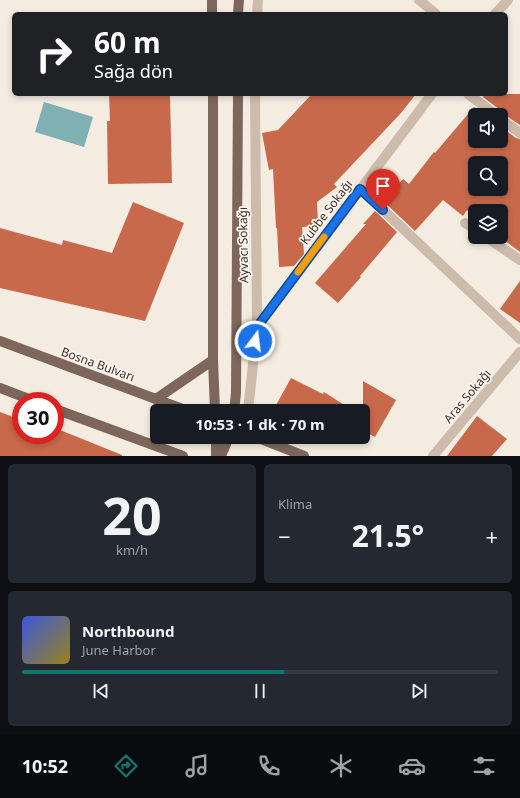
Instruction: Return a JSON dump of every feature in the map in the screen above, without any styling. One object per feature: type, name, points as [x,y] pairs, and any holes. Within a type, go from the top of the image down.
[{"type":"main road","points":[[212,0],[212,12]]},
{"type":"main road","points":[[238,12],[239,0]]},
{"type":"main road","points":[[212,96],[213,360],[216,404]]},
{"type":"main road","points":[[235,404],[238,96]]},
{"type":"main road","name":"Bosna Bulvarı","points":[[0,341],[169,404]]},
{"type":"main road","points":[[156,399],[213,360]]},
{"type":"main road","points":[[0,388],[12,393]]},
{"type":"main road","points":[[236,392],[239,404]]},
{"type":"main road","points":[[64,412],[183,456]]},
{"type":"main road","points":[[216,444],[216,456]]},
{"type":"main road","points":[[221,456],[226,444]]},
{"type":"main road","points":[[274,444],[304,456]]},
{"type":"street","points":[[257,12],[258,0]]},
{"type":"street","points":[[419,0],[434,12]]},
{"type":"street","points":[[497,12],[508,0]]},
{"type":"street","name":"Ayvacı Sokağı","points":[[249,404],[257,327],[255,96]]},
{"type":"street","name":"Kubbe Sokağı","points":[[257,327],[430,96]]},
{"type":"street","points":[[471,96],[487,108]]},
{"type":"street","points":[[508,124],[520,133]]},
{"type":"street","points":[[360,189],[520,339]]},
{"type":"street","points":[[496,244],[520,260]]},
{"type":"street","name":"Aras Sokağı","points":[[433,456],[520,352]]},
{"type":"water","points":[[44,102],[93,117],[84,147],[35,132]]},
{"type":"building","points":[[508,94],[520,94],[520,125],[508,117],[508,108],[497,108],[484,96],[508,96]]},
{"type":"building","points":[[109,96],[170,96],[172,183],[108,184],[107,121],[110,121]]},
{"type":"building","points":[[310,96],[414,96],[401,113],[334,184],[337,187],[317,202],[318,226],[302,227],[304,254],[294,266],[279,267],[273,169],[269,170],[262,133],[278,130]]},
{"type":"building","points":[[468,114],[468,148],[508,148],[508,132],[520,139],[520,252],[508,243],[508,204],[468,204],[468,211],[467,210],[463,216],[443,200],[415,231],[383,201],[403,179],[409,184],[434,152],[435,153]]},
{"type":"building","points":[[133,202],[184,223],[145,321],[0,288],[0,228],[62,245],[63,240],[112,253]]},
{"type":"building","points":[[375,211],[397,232],[338,303],[315,283],[366,224],[363,224]]},
{"type":"building","points":[[520,281],[520,323],[500,309]]},
{"type":"building","points":[[291,378],[323,394],[324,392],[343,404],[277,404]]},
{"type":"building","points":[[363,381],[396,400],[375,437],[370,434],[370,404],[363,404]]},
{"type":"building","points":[[0,412],[12,417],[12,444],[64,444],[64,432],[122,455],[122,456],[0,456]]},
{"type":"building","points":[[477,416],[507,439],[492,456],[447,456]]},
{"type":"slow traffic","points":[[298,272],[324,237]]},
{"type":"route","points":[[255,341],[257,327],[360,189],[383,210]]}]
